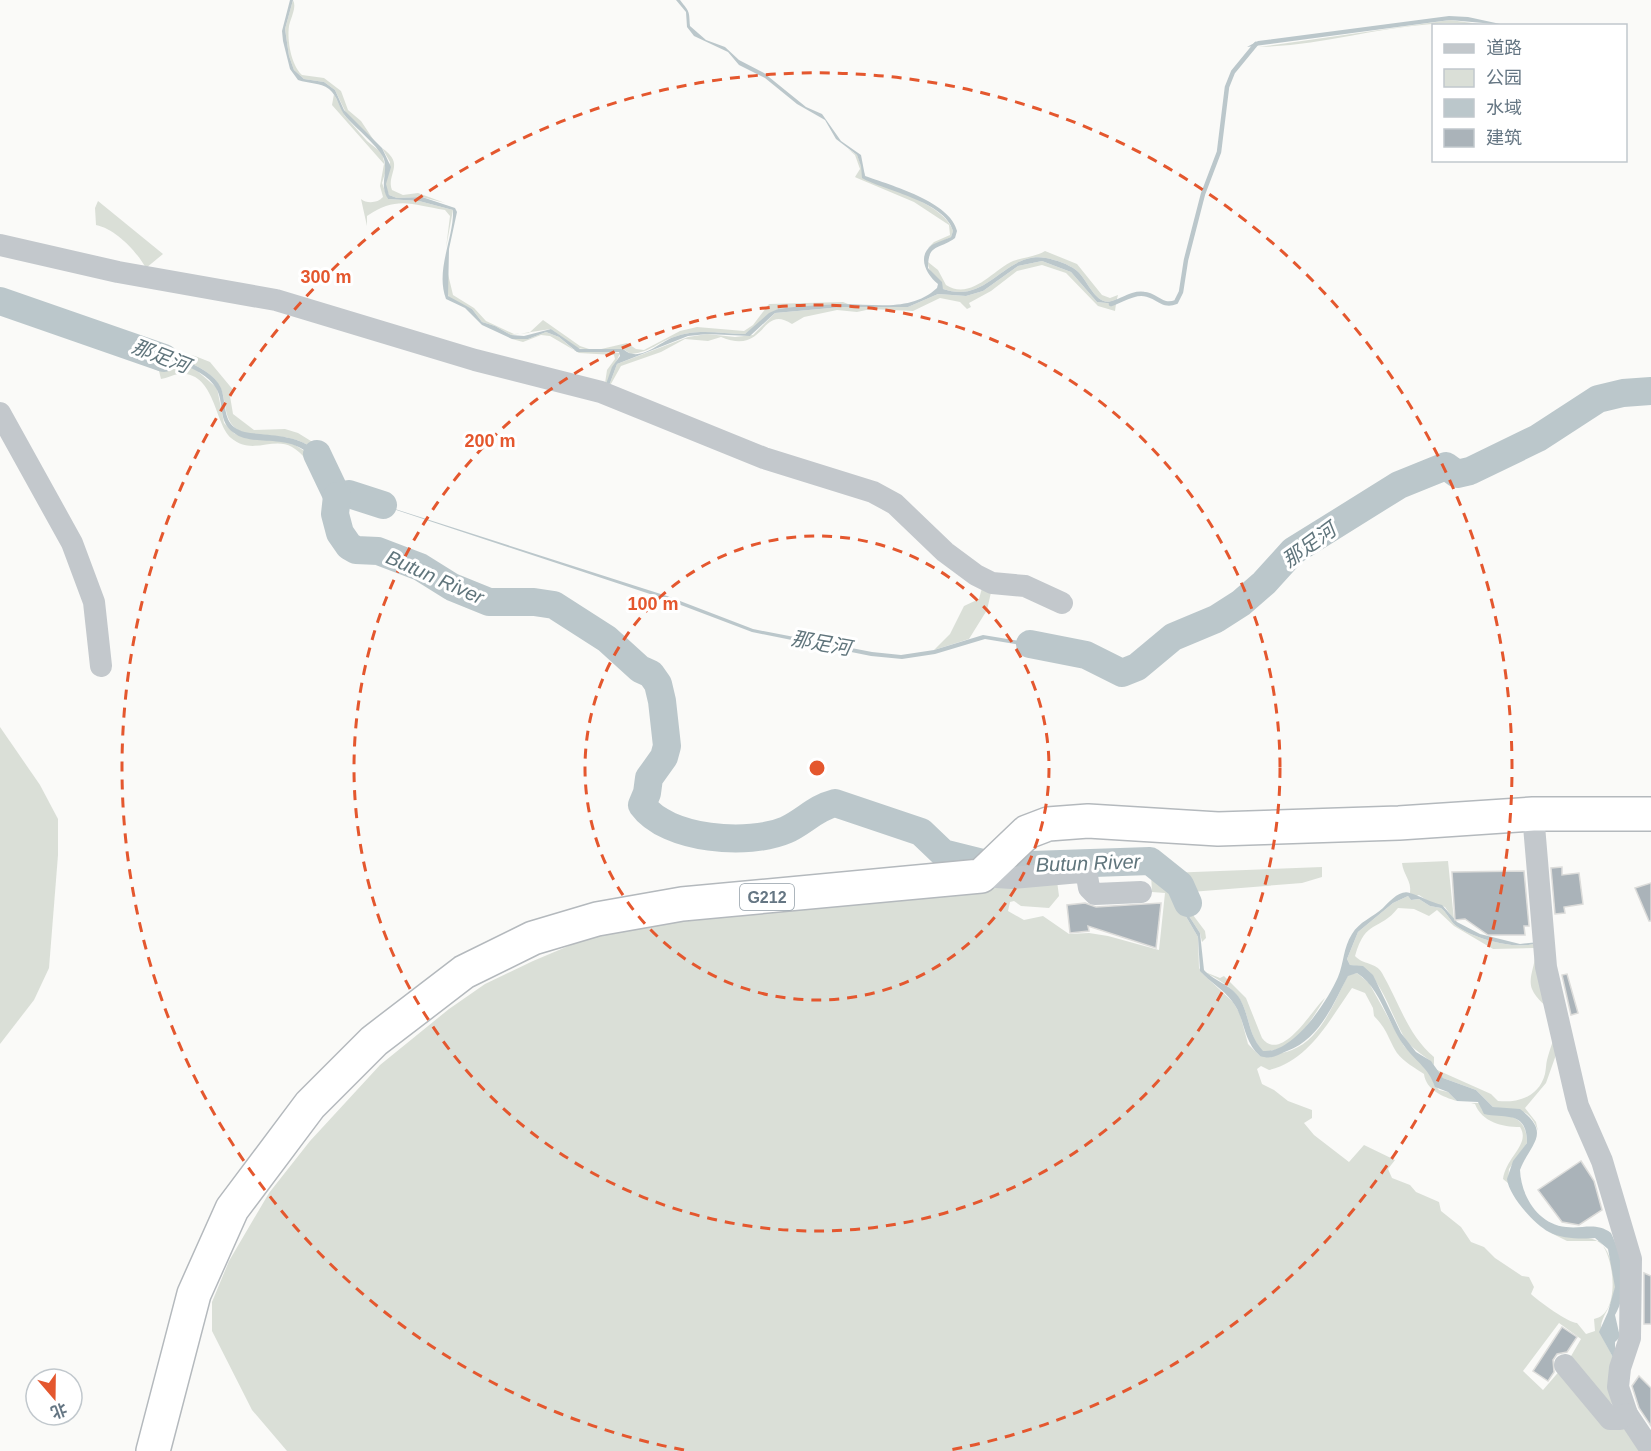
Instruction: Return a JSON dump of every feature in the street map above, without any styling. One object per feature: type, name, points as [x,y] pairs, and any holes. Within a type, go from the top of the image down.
[{"type":"highway","points":[[981,876],[1027,832],[1048,824],[1088,821],[1218,829],[1399,823],[1533,814],[1651,814]]},
{"type":"highway","name":"G212","points":[[153,1451],[194,1294],[232,1209],[310,1105],[344,1069],[398,1020],[464,972],[533,938],[636,910],[981,876]]},
{"type":"street","points":[[0,245],[118,272],[276,300],[475,360],[601,392],[764,458],[873,492],[895,504],[945,552],[976,575],[992,583],[1025,586],[1062,603]]},
{"type":"street","points":[[0,413],[42,493],[72,543],[94,602],[101,666]]},
{"type":"street","points":[[1533,814],[1546,967],[1578,1106],[1641,1263],[1618,1387],[1627,1414],[1651,1450]]},
{"type":"street","points":[[981,876],[1012,878],[1080,872],[1087,876],[1089,888],[1095,894],[1140,892]]},
{"type":"street","points":[[1565,1365],[1610,1419],[1620,1419],[1627,1414]]},
{"type":"green space","points":[[293,0],[294,9],[289,26],[289,38],[298,71],[302,75],[324,78],[341,91],[348,110],[361,121],[375,142],[346,113],[335,90],[324,82],[304,79],[294,70],[289,56],[285,29]]},
{"type":"green space","points":[[1450,20],[1480,24],[1446,23],[1410,26],[1302,44],[1259,47]]},
{"type":"green space","points":[[334,94],[345,116],[367,141],[382,153],[386,170],[382,183],[388,199],[419,201],[453,210],[446,248],[450,216],[445,210],[414,204],[396,204],[367,216],[367,226],[361,199],[372,202],[383,197],[380,186],[384,164],[332,105]]},
{"type":"green space","points":[[382,148],[393,159],[392,190],[403,195],[418,193],[445,203],[422,197],[397,198],[389,195],[385,185],[390,162]]},
{"type":"green space","points":[[848,149],[857,155],[867,180],[916,199],[940,213],[948,222],[953,231],[951,237],[928,248],[934,242],[950,235],[949,225],[914,202],[855,177],[860,169],[855,155]]},
{"type":"green space","points":[[98,201],[163,254],[146,268],[125,242],[111,231],[96,225],[95,208]]},
{"type":"green space","points":[[1045,251],[1077,264],[1102,295],[1110,298],[1118,295],[1117,299],[1110,302],[1098,298],[1076,270],[1062,262],[1046,258],[1031,258],[1019,262],[973,290],[959,292],[943,289],[928,266],[928,262],[938,270],[946,285],[955,289],[964,289],[973,287],[1013,261]]},
{"type":"green space","points":[[1042,261],[1071,272],[1097,302],[1116,304],[1115,311],[1098,306],[1066,273],[1042,265],[1017,271],[991,291],[969,303],[971,307],[967,309],[960,302],[940,298],[913,311],[837,310],[804,317],[792,324],[782,319],[774,320],[747,340],[736,341],[721,337],[708,341],[685,339],[661,352],[621,366],[607,391],[617,364],[688,337],[707,334],[735,337],[753,335],[775,313],[842,307],[908,307],[938,294],[966,296],[983,291],[1018,266]]},
{"type":"green space","points":[[448,274],[453,295],[474,308],[486,321],[514,334],[521,334],[511,335],[482,322],[472,309],[449,298]]},
{"type":"green space","points":[[843,302],[848,304],[778,309],[745,334],[701,332],[683,334],[644,351],[631,354],[623,349],[597,350],[627,343],[636,349],[644,350],[680,331],[697,327],[744,331],[753,325],[769,304]]},
{"type":"green space","points":[[543,320],[580,346],[592,350],[577,348],[551,329],[530,332]]},
{"type":"green space","points":[[546,332],[559,337],[574,350],[620,353],[604,390],[607,370],[615,359],[614,355],[579,353],[550,336],[541,335],[523,342],[512,339],[528,339]]},
{"type":"green space","points":[[124,334],[168,351],[195,356],[210,362],[234,391],[230,396],[233,414],[254,430],[285,429],[298,433],[319,446],[337,474],[344,492],[334,483],[318,454],[303,443],[283,437],[246,434],[233,426],[221,389],[206,372],[180,359],[128,344]]},
{"type":"green space","points":[[130,348],[195,369],[217,388],[224,423],[235,434],[292,443],[312,456],[329,485],[317,476],[304,457],[292,447],[277,443],[247,445],[231,438],[225,431],[212,399],[200,380],[190,375],[178,374],[161,379],[159,371],[139,360]]},
{"type":"green space","points":[[833,481],[888,503],[963,570],[992,588],[987,610],[969,639],[934,650],[950,634],[964,606],[979,599],[982,588],[910,532],[888,506],[829,484]]},
{"type":"green space","points":[[0,727],[40,785],[58,819],[58,855],[49,968],[34,1000],[0,1044]]},
{"type":"green space","points":[[1448,861],[1454,920],[1445,907],[1431,903],[1419,895],[1414,897],[1410,893],[1410,885],[1402,863]]},
{"type":"green space","points":[[1322,867],[1322,877],[1302,883],[1191,892],[1193,915],[1205,931],[1206,938],[1202,942],[1200,933],[1187,913],[1188,893],[1179,881],[1168,873]]},
{"type":"green space","points":[[1151,874],[1162,874],[1180,887],[1185,896],[1184,913],[1198,937],[1199,968],[1233,1002],[1240,1014],[1248,1044],[1260,1056],[1292,1050],[1312,1037],[1332,1007],[1348,975],[1357,973],[1369,983],[1404,1046],[1430,1071],[1434,1084],[1439,1090],[1448,1092],[1457,1101],[1432,1089],[1425,1080],[1424,1074],[1397,1053],[1385,1029],[1374,1016],[1373,1008],[1365,993],[1352,988],[1327,1025],[1296,1058],[1269,1070],[1261,1066],[1257,1069],[1262,1084],[1288,1101],[1312,1110],[1312,1118],[1304,1123],[1314,1135],[1349,1162],[1364,1145],[1395,1160],[1388,1169],[1392,1178],[1410,1185],[1416,1192],[1439,1202],[1441,1211],[1461,1227],[1471,1242],[1484,1247],[1495,1258],[1522,1276],[1529,1277],[1534,1287],[1531,1294],[1561,1316],[1577,1323],[1586,1334],[1595,1331],[1594,1319],[1603,1315],[1612,1296],[1612,1271],[1602,1245],[1607,1252],[1611,1262],[1615,1286],[1613,1298],[1601,1327],[1604,1341],[1616,1367],[1624,1415],[1567,1363],[1581,1339],[1559,1323],[1523,1371],[1543,1390],[1562,1368],[1620,1420],[1648,1451],[287,1451],[252,1410],[212,1331],[212,1302],[229,1261],[269,1193],[310,1141],[380,1065],[449,1009],[485,984],[585,939],[630,924],[1057,881],[1059,896],[1049,908],[1021,906],[1014,901],[1010,902],[1008,911],[1024,920],[1043,916],[1069,934],[1089,933],[1108,936],[1159,950],[1165,893],[1152,892]]},
{"type":"green space","points":[[1408,896],[1411,900],[1419,899],[1430,906],[1441,908],[1453,923],[1470,934],[1507,944],[1530,945],[1539,942],[1569,1083],[1584,1129],[1572,1114],[1557,1052],[1546,1083],[1525,1108],[1536,1122],[1538,1131],[1534,1122],[1525,1113],[1493,1107],[1476,1090],[1443,1078],[1435,1069],[1491,1094],[1498,1101],[1513,1101],[1527,1097],[1538,1088],[1545,1074],[1554,1028],[1549,1011],[1532,989],[1534,948],[1493,949],[1454,926],[1437,910],[1429,916],[1414,909],[1398,908],[1385,920],[1368,930],[1355,956],[1376,967],[1382,973],[1410,1028],[1434,1057],[1434,1065],[1406,1040],[1377,983],[1360,968],[1350,965],[1347,959],[1358,932],[1393,903]]},
{"type":"green space","points":[[1205,972],[1220,978],[1224,976],[1246,998],[1262,1038],[1270,1044],[1279,1044],[1288,1039],[1325,998],[1308,1025],[1292,1041],[1283,1047],[1262,1051],[1257,1045],[1239,998],[1228,986]]},
{"type":"green space","points":[[1471,1103],[1480,1103],[1482,1110],[1506,1115],[1519,1121],[1523,1126],[1527,1143],[1509,1169],[1508,1183],[1503,1179],[1505,1171],[1520,1145],[1523,1133],[1520,1127],[1493,1122],[1482,1115],[1475,1104]]},
{"type":"green space","points":[[1549,1232],[1588,1238],[1597,1241],[1567,1241]]},
{"type":"water","points":[[290,0],[293,0],[285,29],[289,56],[294,70],[304,79],[324,82],[335,90],[344,110],[382,148],[391,167],[386,184],[389,195],[397,198],[422,197],[455,208],[457,212],[449,249],[448,296],[472,309],[482,322],[511,335],[524,336],[551,329],[580,349],[623,349],[636,354],[683,334],[701,332],[745,334],[769,313],[778,309],[843,304],[904,304],[927,296],[937,288],[938,284],[927,271],[924,260],[927,250],[932,245],[951,237],[953,231],[948,221],[927,204],[862,178],[857,155],[836,139],[825,120],[797,104],[765,78],[739,65],[728,52],[694,36],[687,27],[686,12],[676,0],[680,0],[687,10],[690,26],[706,40],[725,47],[739,60],[764,73],[806,107],[822,114],[841,141],[861,155],[865,176],[918,196],[944,211],[957,231],[955,238],[932,251],[928,268],[942,282],[943,289],[959,292],[973,290],[1019,262],[1031,258],[1046,258],[1062,262],[1073,268],[1098,298],[1110,302],[1117,299],[1116,304],[1097,302],[1071,272],[1042,261],[1018,266],[983,291],[966,296],[938,294],[908,307],[842,307],[775,313],[750,336],[707,334],[688,336],[617,364],[607,391],[604,390],[612,367],[620,356],[619,352],[577,352],[559,337],[546,332],[528,339],[512,339],[482,325],[465,308],[446,299],[443,277],[453,210],[419,201],[388,199],[384,189],[385,170],[382,155],[346,117],[329,89],[322,85],[298,80],[290,69],[282,31]]},
{"type":"water","points":[[1449,16],[1468,17],[1500,24],[1450,20],[1247,47],[1258,41]]},
{"type":"water","points":[[128,344],[166,354],[194,364],[205,371],[221,388],[226,414],[234,427],[247,432],[288,438],[308,445],[323,461],[335,488],[327,481],[309,454],[295,445],[249,439],[234,433],[225,423],[216,388],[200,373],[178,362],[130,348]]},
{"type":"water","points":[[345,493],[667,596],[753,629],[872,652],[901,655],[934,650],[983,635],[1068,649],[1068,653],[985,639],[935,654],[902,659],[871,656],[752,632],[665,599]]},
{"type":"water","points":[[1168,873],[1179,881],[1188,893],[1187,913],[1200,933],[1204,970],[1228,986],[1240,999],[1254,1039],[1263,1051],[1274,1050],[1286,1044],[1308,1024],[1333,987],[1340,972],[1349,939],[1355,930],[1402,893],[1410,893],[1442,905],[1457,922],[1480,934],[1520,944],[1539,942],[1530,945],[1507,944],[1470,934],[1453,923],[1441,908],[1430,906],[1419,899],[1411,900],[1408,896],[1393,903],[1358,932],[1347,959],[1350,965],[1363,966],[1373,975],[1401,1033],[1416,1052],[1431,1061],[1443,1078],[1476,1090],[1493,1107],[1520,1109],[1530,1118],[1535,1125],[1536,1138],[1520,1170],[1528,1199],[1539,1215],[1556,1225],[1595,1227],[1611,1233],[1619,1253],[1623,1274],[1622,1295],[1615,1315],[1620,1337],[1615,1342],[1615,1361],[1599,1332],[1615,1287],[1608,1249],[1595,1238],[1566,1237],[1549,1232],[1530,1216],[1517,1201],[1509,1186],[1507,1179],[1513,1161],[1527,1143],[1523,1125],[1514,1118],[1484,1114],[1478,1102],[1457,1101],[1448,1092],[1435,1087],[1426,1070],[1399,1038],[1372,988],[1357,973],[1348,976],[1324,1020],[1308,1038],[1274,1056],[1260,1056],[1250,1043],[1240,1015],[1232,1001],[1200,971],[1198,937],[1184,913],[1185,896],[1180,887],[1162,874]]},
{"type":"building","points":[[1562,867],[1562,875],[1579,873],[1583,904],[1564,907],[1565,913],[1555,914],[1551,868]]},
{"type":"building","points":[[1524,871],[1529,926],[1524,926],[1525,935],[1488,935],[1465,919],[1455,920],[1452,872]]},
{"type":"building","points":[[1651,883],[1651,921],[1649,921],[1635,888]]},
{"type":"building","points":[[1085,903],[1096,907],[1161,903],[1156,948],[1088,926],[1089,931],[1070,933],[1067,905]]},
{"type":"building","points":[[1567,974],[1578,1013],[1571,1015],[1562,975]]},
{"type":"building","points":[[1581,1161],[1594,1181],[1602,1210],[1579,1225],[1562,1222],[1538,1190]]},
{"type":"building","points":[[1644,1273],[1651,1276],[1651,1324],[1644,1324]]},
{"type":"building","points":[[1562,1327],[1577,1337],[1567,1352],[1557,1354],[1553,1360],[1554,1372],[1548,1381],[1533,1371]]},
{"type":"building","points":[[1639,1376],[1651,1388],[1651,1426],[1639,1408],[1632,1386]]},
{"type":"waterway","points":[[1111,304],[1131,295],[1140,294],[1149,295],[1167,303],[1176,302],[1181,292],[1186,260],[1203,194],[1219,152],[1227,87],[1233,72],[1256,44]]},
{"type":"waterway","name":"那足河","points":[[0,301],[164,358]]},
{"type":"waterway","name":"那足河","points":[[1030,644],[1086,655],[1122,673],[1137,667],[1173,637],[1216,619],[1241,603],[1264,583],[1293,551],[1399,485],[1446,466],[1457,474],[1470,471],[1538,438],[1598,399],[1623,393],[1651,391]]},
{"type":"waterway","name":"那足河","points":[[317,454],[337,496],[349,494],[383,505]]},
{"type":"waterway","name":"Butun River","points":[[337,496],[335,514],[340,533],[349,546],[356,550],[378,551],[420,567],[452,587],[489,602],[534,602],[554,605],[607,639],[640,669],[651,674],[658,684],[662,701],[667,746],[664,757],[649,778],[647,793],[642,805],[654,817],[689,833],[710,837],[751,838],[786,830],[821,808],[835,803],[921,832],[943,853],[983,863]]},
{"type":"waterway","name":"Butun River","points":[[1005,866],[1150,861],[1180,885],[1188,903]]}]
